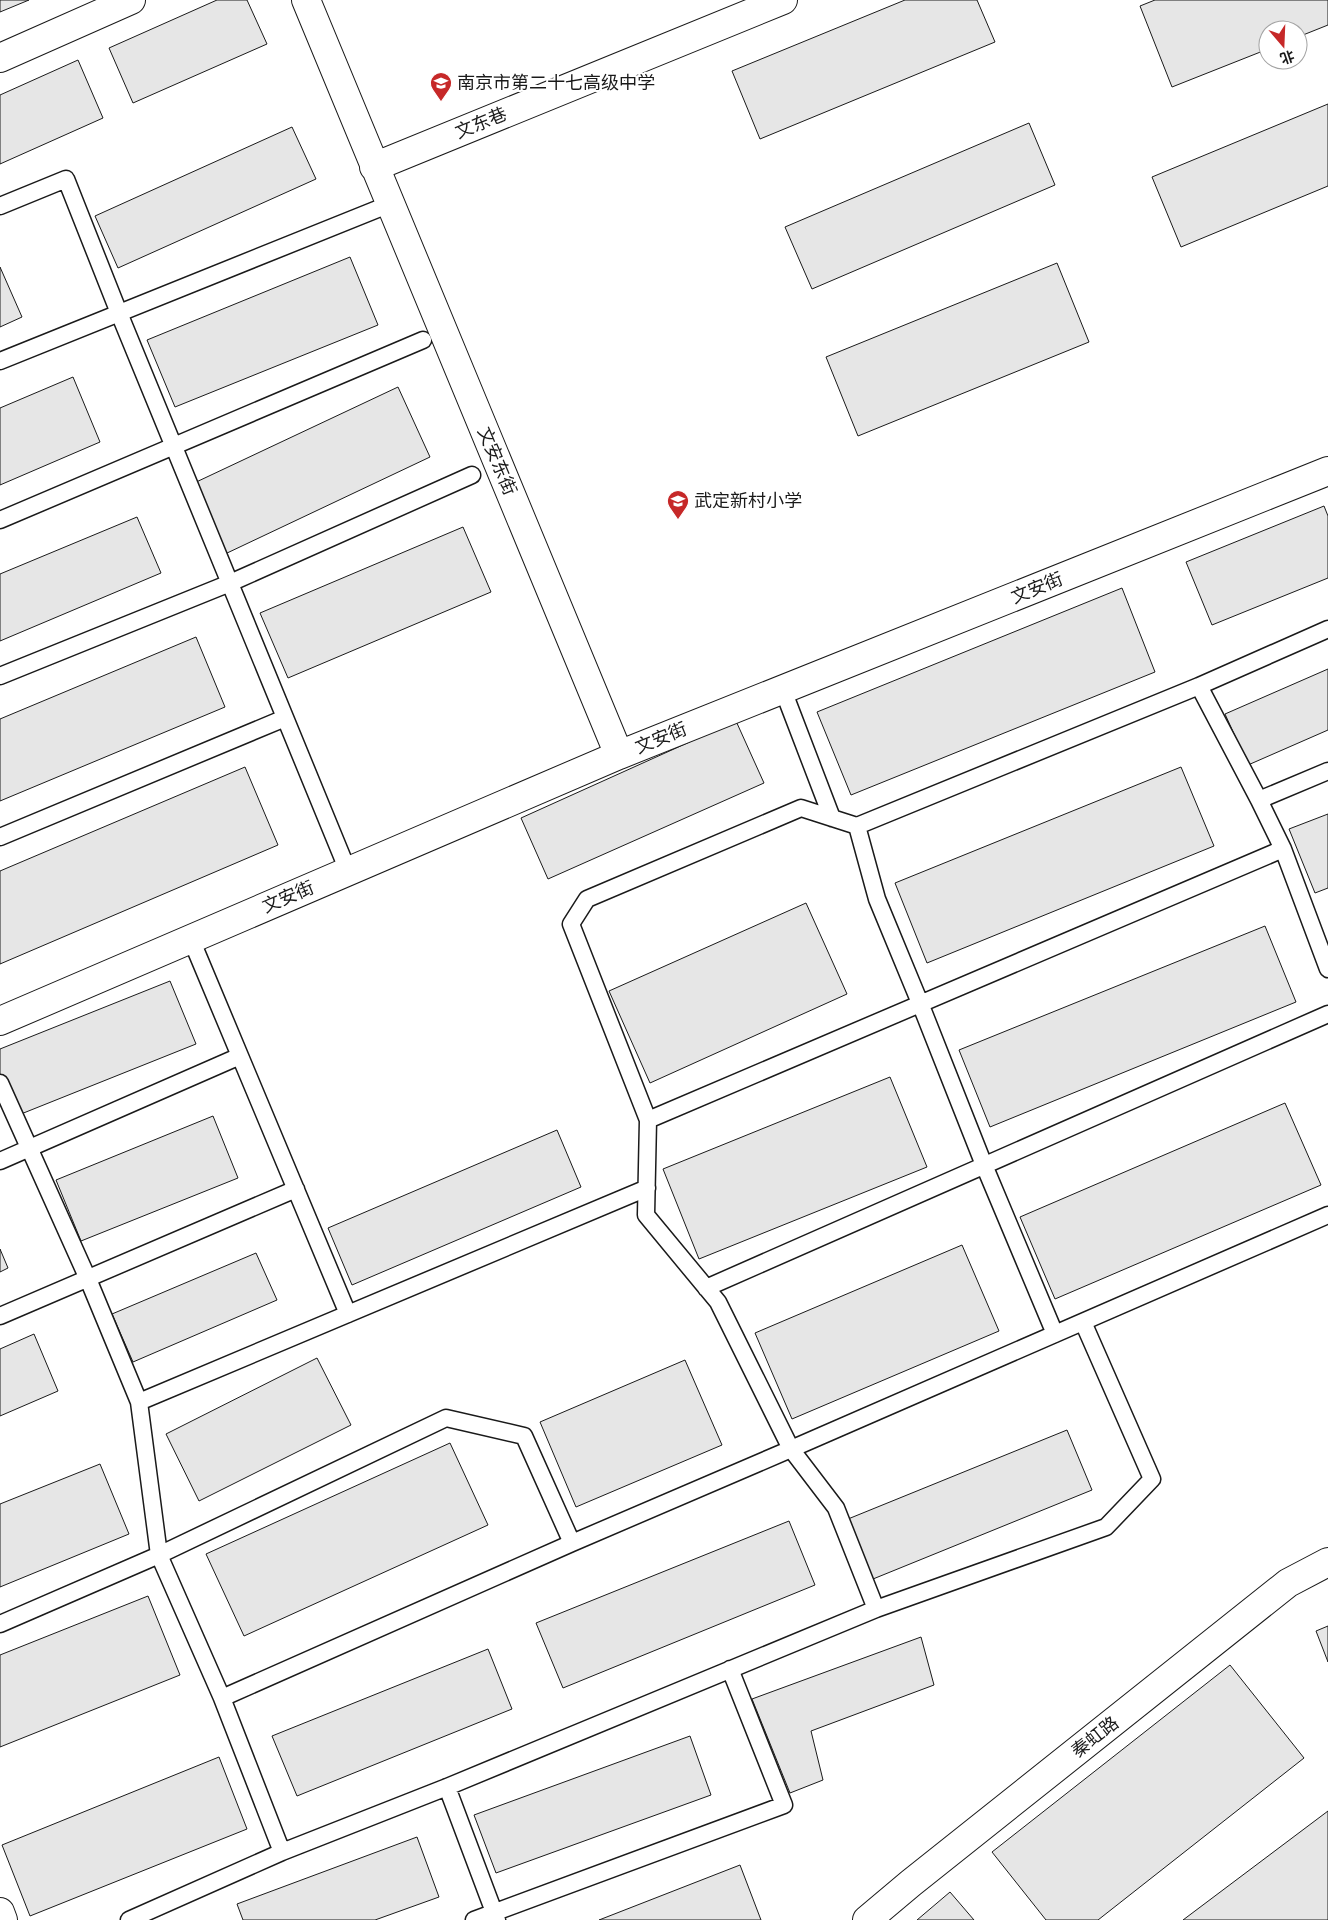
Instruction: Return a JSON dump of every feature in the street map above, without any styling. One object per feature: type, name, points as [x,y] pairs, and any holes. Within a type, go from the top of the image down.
[{"type":"street","points":[[0,58],[131,0]]},
{"type":"street","name":"文安东街","points":[[306,0],[619,755]]},
{"type":"street","name":"文东巷","points":[[374,167],[783,0]]},
{"type":"street","name":"文安街","points":[[0,1021],[619,755],[1328,471]]},
{"type":"street","name":"秦虹路","points":[[867,1920],[1288,1583],[1328,1562]]},
{"type":"street","points":[[0,1912],[3,1920]]},
{"type":"lane","points":[[0,206],[66,180],[348,871]]},
{"type":"lane","points":[[0,361],[390,204]]},
{"type":"lane","points":[[0,520],[423,340]]},
{"type":"lane","points":[[0,676],[230,583],[472,475]]},
{"type":"lane","points":[[876,1609],[836,1508],[791,1449],[718,1302],[646,1215],[648,1120],[571,924],[587,899],[801,808],[857,826],[1199,686],[1328,629]]},
{"type":"lane","points":[[1199,686],[1259,800],[1282,849],[1328,969]]},
{"type":"lane","points":[[783,690],[832,818]]},
{"type":"lane","points":[[0,837],[285,718]]},
{"type":"lane","points":[[1259,800],[1328,771]]},
{"type":"lane","points":[[857,826],[877,899],[984,1165],[1055,1334]]},
{"type":"lane","points":[[648,1120],[1282,849]]},
{"type":"lane","points":[[191,939],[348,1314]]},
{"type":"lane","points":[[706,1288],[1328,1014]]},
{"type":"lane","points":[[0,1161],[240,1056]]},
{"type":"lane","points":[[0,1083],[88,1279],[140,1402],[159,1555],[222,1698],[282,1852]]},
{"type":"lane","points":[[140,1402],[647,1188]]},
{"type":"lane","points":[[0,1316],[296,1190]]},
{"type":"lane","points":[[222,1698],[572,1543],[1328,1215]]},
{"type":"lane","points":[[129,1920],[282,1852],[447,1787],[876,1609],[1106,1527],[1152,1479],[1083,1322]]},
{"type":"lane","points":[[0,1624],[159,1555],[446,1418],[524,1436],[572,1543]]},
{"type":"lane","points":[[474,1920],[496,1916],[784,1805],[730,1669]]},
{"type":"lane","points":[[447,1787],[496,1916]]},
{"type":"building","points":[[0,0],[29,0],[0,12]]},
{"type":"building","points":[[217,0],[247,0],[267,44],[133,103],[109,48]]},
{"type":"building","points":[[905,0],[977,0],[995,42],[760,139],[732,71]]},
{"type":"building","points":[[1155,0],[1328,0],[1328,25],[1308,33],[1308,20],[1258,20],[1258,53],[1172,87],[1140,6]]},
{"type":"building","points":[[78,60],[103,118],[0,164],[0,95]]},
{"type":"building","points":[[1328,104],[1328,186],[1181,247],[1152,177]]},
{"type":"building","points":[[1029,123],[1055,185],[812,289],[785,227]]},
{"type":"building","points":[[292,127],[316,179],[118,268],[95,216]]},
{"type":"building","points":[[350,257],[378,325],[175,407],[147,340]]},
{"type":"building","points":[[1057,263],[1089,342],[858,436],[826,357]]},
{"type":"building","points":[[0,267],[22,317],[0,327]]},
{"type":"building","points":[[73,377],[100,442],[0,485],[0,408]]},
{"type":"building","points":[[398,387],[430,457],[225,554],[192,484]]},
{"type":"building","points":[[1324,506],[1328,516],[1328,578],[1212,625],[1186,562]]},
{"type":"building","points":[[137,517],[161,573],[0,641],[0,574]]},
{"type":"building","points":[[463,527],[491,592],[288,678],[260,613]]},
{"type":"building","points":[[1122,588],[1155,672],[851,795],[817,712]]},
{"type":"building","points":[[196,637],[225,707],[0,801],[0,719]]},
{"type":"building","points":[[1328,669],[1328,730],[1248,765],[1225,714]]},
{"type":"building","points":[[736,721],[764,783],[548,879],[521,818]]},
{"type":"building","points":[[245,767],[278,845],[0,964],[0,871]]},
{"type":"building","points":[[1181,767],[1214,846],[927,963],[895,883]]},
{"type":"building","points":[[1328,814],[1328,888],[1315,893],[1289,829]]},
{"type":"building","points":[[806,903],[847,994],[650,1083],[609,991]]},
{"type":"building","points":[[1265,926],[1296,1002],[990,1127],[959,1050]]},
{"type":"building","points":[[170,981],[196,1044],[16,1116],[0,1075],[0,1049]]},
{"type":"building","points":[[890,1077],[927,1167],[699,1259],[663,1169]]},
{"type":"building","points":[[1285,1103],[1321,1185],[1055,1299],[1020,1217]]},
{"type":"building","points":[[213,1116],[238,1178],[81,1241],[56,1180]]},
{"type":"building","points":[[557,1130],[581,1187],[352,1285],[328,1228]]},
{"type":"building","points":[[962,1245],[999,1331],[792,1419],[755,1333]]},
{"type":"building","points":[[0,1249],[8,1268],[0,1272]]},
{"type":"building","points":[[256,1253],[277,1300],[133,1362],[112,1314]]},
{"type":"building","points":[[34,1334],[58,1391],[0,1416],[0,1349]]},
{"type":"building","points":[[317,1358],[351,1425],[199,1501],[166,1434]]},
{"type":"building","points":[[685,1360],[722,1445],[576,1507],[540,1422]]},
{"type":"building","points":[[1067,1430],[1092,1490],[873,1579],[848,1519]]},
{"type":"building","points":[[450,1443],[488,1525],[244,1636],[206,1554]]},
{"type":"building","points":[[100,1464],[129,1534],[0,1587],[0,1504]]},
{"type":"building","points":[[789,1521],[815,1585],[563,1688],[536,1623]]},
{"type":"building","points":[[148,1596],[180,1675],[0,1747],[0,1655]]},
{"type":"building","points":[[1328,1626],[1328,1662],[1316,1631]]},
{"type":"building","points":[[921,1637],[934,1685],[811,1731],[823,1780],[790,1793],[752,1699]]},
{"type":"building","points":[[488,1649],[512,1709],[297,1796],[272,1736]]},
{"type":"building","points":[[1230,1665],[1304,1758],[1098,1920],[1046,1920],[992,1852]]},
{"type":"building","points":[[690,1736],[711,1795],[496,1873],[474,1815]]},
{"type":"building","points":[[219,1757],[247,1829],[30,1916],[2,1845]]},
{"type":"building","points":[[1328,1811],[1328,1920],[1183,1920]]},
{"type":"building","points":[[417,1837],[439,1897],[375,1920],[243,1920],[237,1904]]},
{"type":"building","points":[[740,1865],[761,1920],[599,1920]]},
{"type":"building","points":[[950,1892],[974,1920],[917,1920]]},
{"type":"place","name":"南京市第二十七高级中学","points":[[441,102]]},
{"type":"place","name":"武定新村小学","points":[[678,520]]}]
